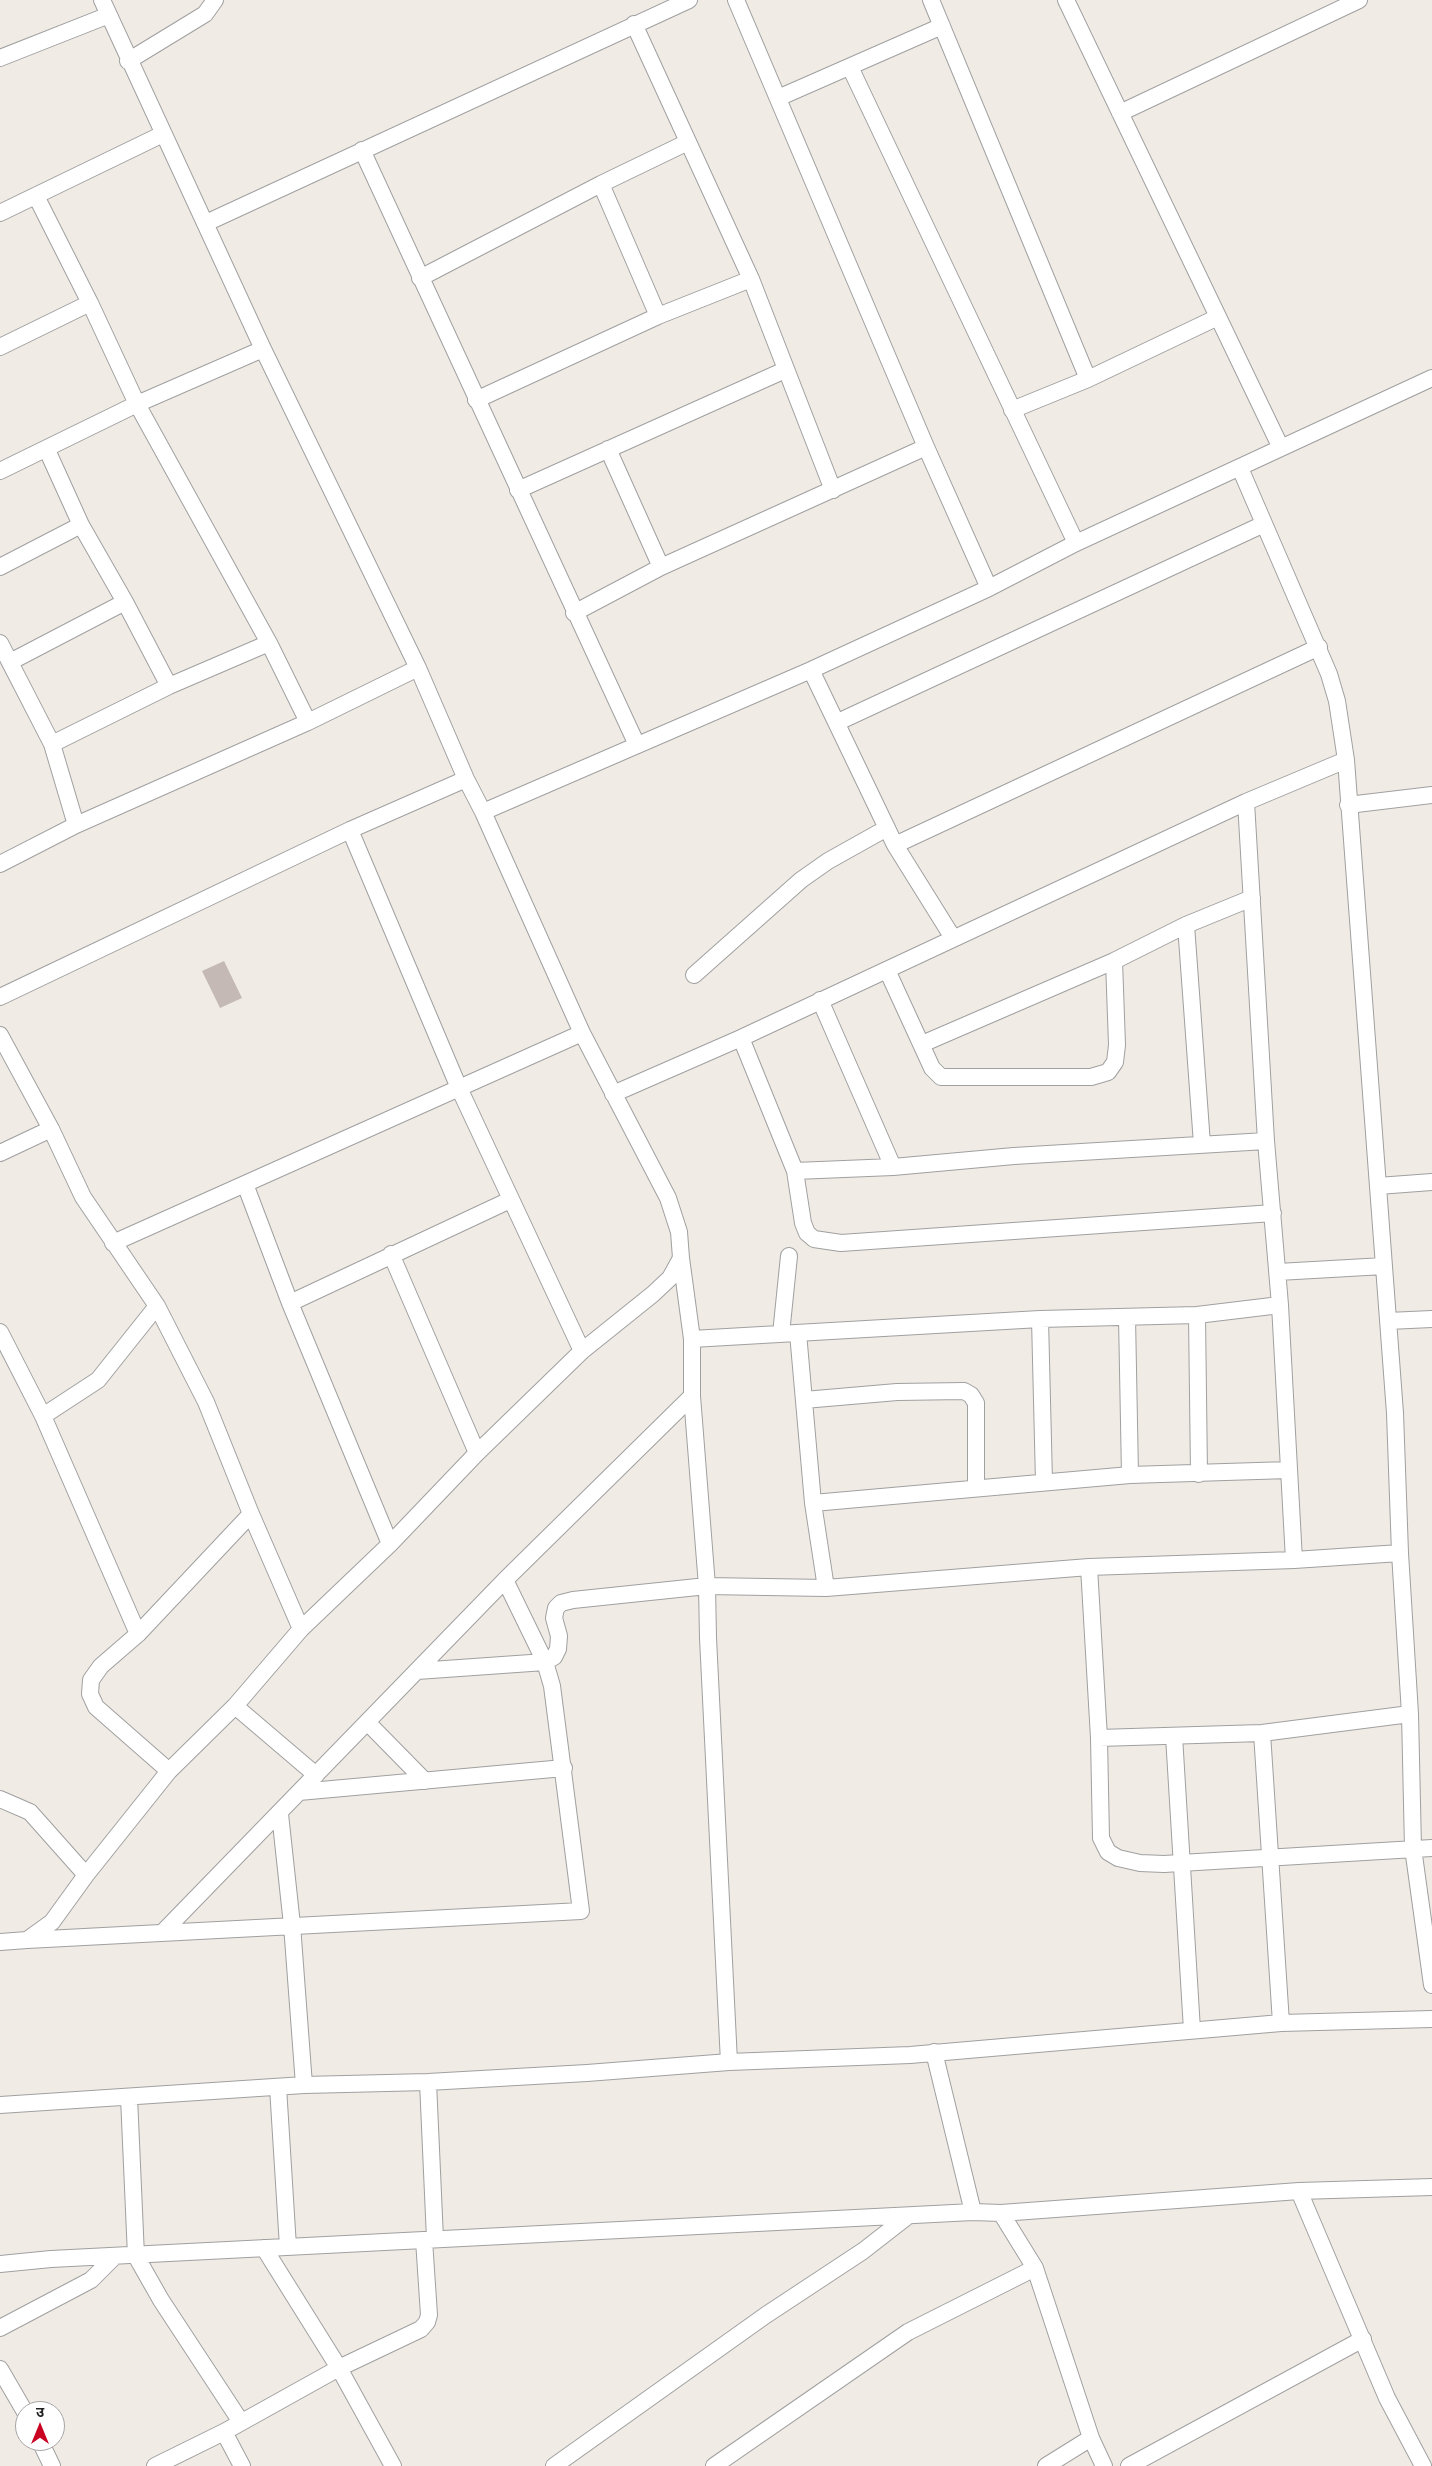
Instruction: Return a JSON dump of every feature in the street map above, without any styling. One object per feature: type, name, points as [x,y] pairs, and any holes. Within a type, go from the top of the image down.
[{"type":"street","points":[[102,0],[128,61],[206,223],[263,349],[418,668],[466,779],[483,812],[582,1033],[668,1198],[679,1232],[692,1339],[692,1396],[707,1586],[729,2062]]},
{"type":"street","points":[[128,61],[205,14],[215,0]]},
{"type":"street","points":[[206,223],[634,24],[669,4],[689,0]]},
{"type":"street","points":[[736,0],[926,448],[988,588]]},
{"type":"street","points":[[931,0],[1088,379]]},
{"type":"street","points":[[1120,113],[1358,0]]},
{"type":"street","points":[[1072,2],[1120,113],[1281,448]]},
{"type":"street","points":[[0,58],[110,15]]},
{"type":"street","points":[[634,24],[751,279],[833,490]]},
{"type":"street","points":[[778,98],[942,26]]},
{"type":"street","points":[[850,67],[1076,543]]},
{"type":"street","points":[[0,213],[163,134]]},
{"type":"street","points":[[420,278],[601,184],[688,142]]},
{"type":"street","points":[[362,150],[574,613],[637,745]]},
{"type":"street","points":[[601,184],[658,316]]},
{"type":"street","points":[[36,196],[90,303],[137,404],[269,642],[308,722]]},
{"type":"street","points":[[476,400],[658,316],[751,279]]},
{"type":"street","points":[[0,347],[90,303]]},
{"type":"street","points":[[1012,410],[1088,379],[1218,317]]},
{"type":"street","points":[[0,471],[47,450],[137,404],[263,349]]},
{"type":"street","points":[[518,490],[785,370]]},
{"type":"street","points":[[483,812],[812,670],[988,588],[1076,543],[1432,378]]},
{"type":"street","points":[[574,613],[661,567],[926,448]]},
{"type":"street","points":[[608,449],[661,567]]},
{"type":"street","points":[[47,450],[81,525],[125,602],[169,686]]},
{"type":"street","points":[[1240,468],[1329,674],[1337,701],[1346,760],[1395,1413],[1400,1553],[1410,1714],[1413,1848],[1432,1985]]},
{"type":"street","points":[[838,722],[1264,524]]},
{"type":"street","points":[[0,567],[81,525]]},
{"type":"street","points":[[10,662],[125,602]]},
{"type":"street","points":[[52,744],[169,686],[269,642]]},
{"type":"street","points":[[0,643],[52,744],[76,825]]},
{"type":"street","points":[[895,845],[1318,647]]},
{"type":"street","points":[[2,859],[308,722],[418,668]]},
{"type":"street","points":[[812,670],[895,845],[953,938]]},
{"type":"street","points":[[613,1094],[741,1038],[1246,802],[1346,760]]},
{"type":"street","points":[[0,997],[350,830],[466,779]]},
{"type":"street","points":[[1348,805],[1432,795]]},
{"type":"street","points":[[1246,802],[1266,1141],[1278,1272],[1294,1560]]},
{"type":"street","points":[[694,975],[801,880],[828,861],[887,828]]},
{"type":"street","points":[[350,830],[459,1088],[582,1351]]},
{"type":"street","points":[[922,1044],[1114,961],[1186,925],[1252,898]]},
{"type":"street","points":[[1186,925],[1202,1144]]},
{"type":"street","points":[[887,970],[932,1068],[941,1077],[1091,1077],[1108,1072],[1115,1062],[1117,1045],[1114,961]]},
{"type":"street","points":[[820,1000],[893,1167]]},
{"type":"street","points":[[113,1243],[582,1033]]},
{"type":"street","points":[[0,1035],[51,1129],[83,1196],[157,1306],[206,1402],[251,1514],[301,1629]]},
{"type":"street","points":[[741,1038],[795,1171],[802,1223],[807,1234],[814,1239],[841,1243],[1273,1213]]},
{"type":"street","points":[[0,1154],[51,1129]]},
{"type":"street","points":[[795,1171],[893,1167],[1266,1141]]},
{"type":"street","points":[[1378,1186],[1432,1182]]},
{"type":"street","points":[[245,1184],[290,1303],[390,1544]]},
{"type":"street","points":[[290,1303],[391,1254],[510,1200]]},
{"type":"street","points":[[391,1254],[477,1453]]},
{"type":"street","points":[[781,1334],[789,1256]]},
{"type":"street","points":[[27,1940],[52,1922],[86,1875],[169,1771],[234,1706],[301,1629],[390,1544],[477,1453],[582,1351],[670,1278],[681,1258]]},
{"type":"street","points":[[1278,1272],[1384,1266]]},
{"type":"street","points":[[692,1339],[1040,1319],[1197,1315],[1280,1305]]},
{"type":"street","points":[[43,1416],[98,1380],[157,1306]]},
{"type":"street","points":[[1197,1315],[1199,1474]]},
{"type":"street","points":[[1127,1317],[1130,1475]]},
{"type":"street","points":[[1040,1319],[1044,1482]]},
{"type":"street","points":[[1388,1321],[1432,1319]]},
{"type":"street","points":[[0,1332],[43,1416],[138,1634]]},
{"type":"street","points":[[798,1333],[813,1503],[826,1588]]},
{"type":"street","points":[[804,1400],[896,1392],[964,1391],[971,1395],[976,1403],[976,1488]]},
{"type":"street","points":[[163,1932],[280,1814],[299,1792],[505,1580],[692,1396]]},
{"type":"street","points":[[813,1503],[1130,1475],[1289,1470]]},
{"type":"street","points":[[169,1771],[96,1707],[90,1694],[90,1680],[101,1666],[138,1634],[251,1514]]},
{"type":"street","points":[[417,1670],[545,1662],[554,1657],[558,1649],[559,1636],[554,1618],[556,1608],[561,1603],[573,1600],[707,1586],[826,1588],[1088,1568],[1294,1560],[1400,1553]]},
{"type":"street","points":[[1088,1568],[1099,1738],[1101,1838],[1108,1852],[1118,1858],[1140,1863],[1180,1863],[1270,1856],[1432,1848]]},
{"type":"street","points":[[0,1942],[292,1924],[581,1911],[552,1686],[545,1662],[505,1580]]},
{"type":"street","points":[[234,1706],[316,1775]]},
{"type":"street","points":[[1099,1738],[1262,1733],[1410,1714]]},
{"type":"street","points":[[367,1722],[425,1781]]},
{"type":"street","points":[[1262,1733],[1281,2023]]},
{"type":"street","points":[[1174,1736],[1180,1863],[1192,2030]]},
{"type":"street","points":[[299,1792],[564,1768]]},
{"type":"street","points":[[0,1799],[30,1812],[86,1875]]},
{"type":"street","points":[[280,1814],[292,1924],[304,2084]]},
{"type":"street","points":[[0,2105],[304,2084],[428,2082],[587,2073],[729,2062],[934,2052],[1281,2023],[1432,2019]]},
{"type":"street","points":[[934,2052],[973,2212]]},
{"type":"street","points":[[155,2466],[224,2432],[339,2368],[410,2334],[427,2322],[430,2239],[428,2082]]},
{"type":"street","points":[[278,2087],[288,2246]]},
{"type":"street","points":[[129,2097],[136,2256],[161,2300],[241,2422]]},
{"type":"street","points":[[0,2264],[51,2258],[136,2256],[288,2246],[973,2212],[1001,2213],[1299,2191],[1432,2187]]},
{"type":"street","points":[[1299,2191],[1387,2398],[1423,2466]]},
{"type":"street","points":[[1001,2213],[1034,2268],[1091,2438],[1104,2466]]},
{"type":"street","points":[[554,2466],[766,2315],[863,2251],[908,2216]]},
{"type":"street","points":[[264,2248],[339,2368],[393,2466]]},
{"type":"street","points":[[0,2328],[91,2280],[114,2257]]},
{"type":"street","points":[[714,2466],[908,2332],[1034,2268]]},
{"type":"street","points":[[1130,2466],[1363,2338]]},
{"type":"street","points":[[0,2369],[19,2401]]},
{"type":"street","points":[[224,2432],[242,2466]]},
{"type":"street","points":[[1046,2466],[1091,2438]]},
{"type":"street","points":[[45,2451],[52,2466]]},
{"type":"building","points":[[224,961],[242,998],[220,1008],[202,971]]}]
